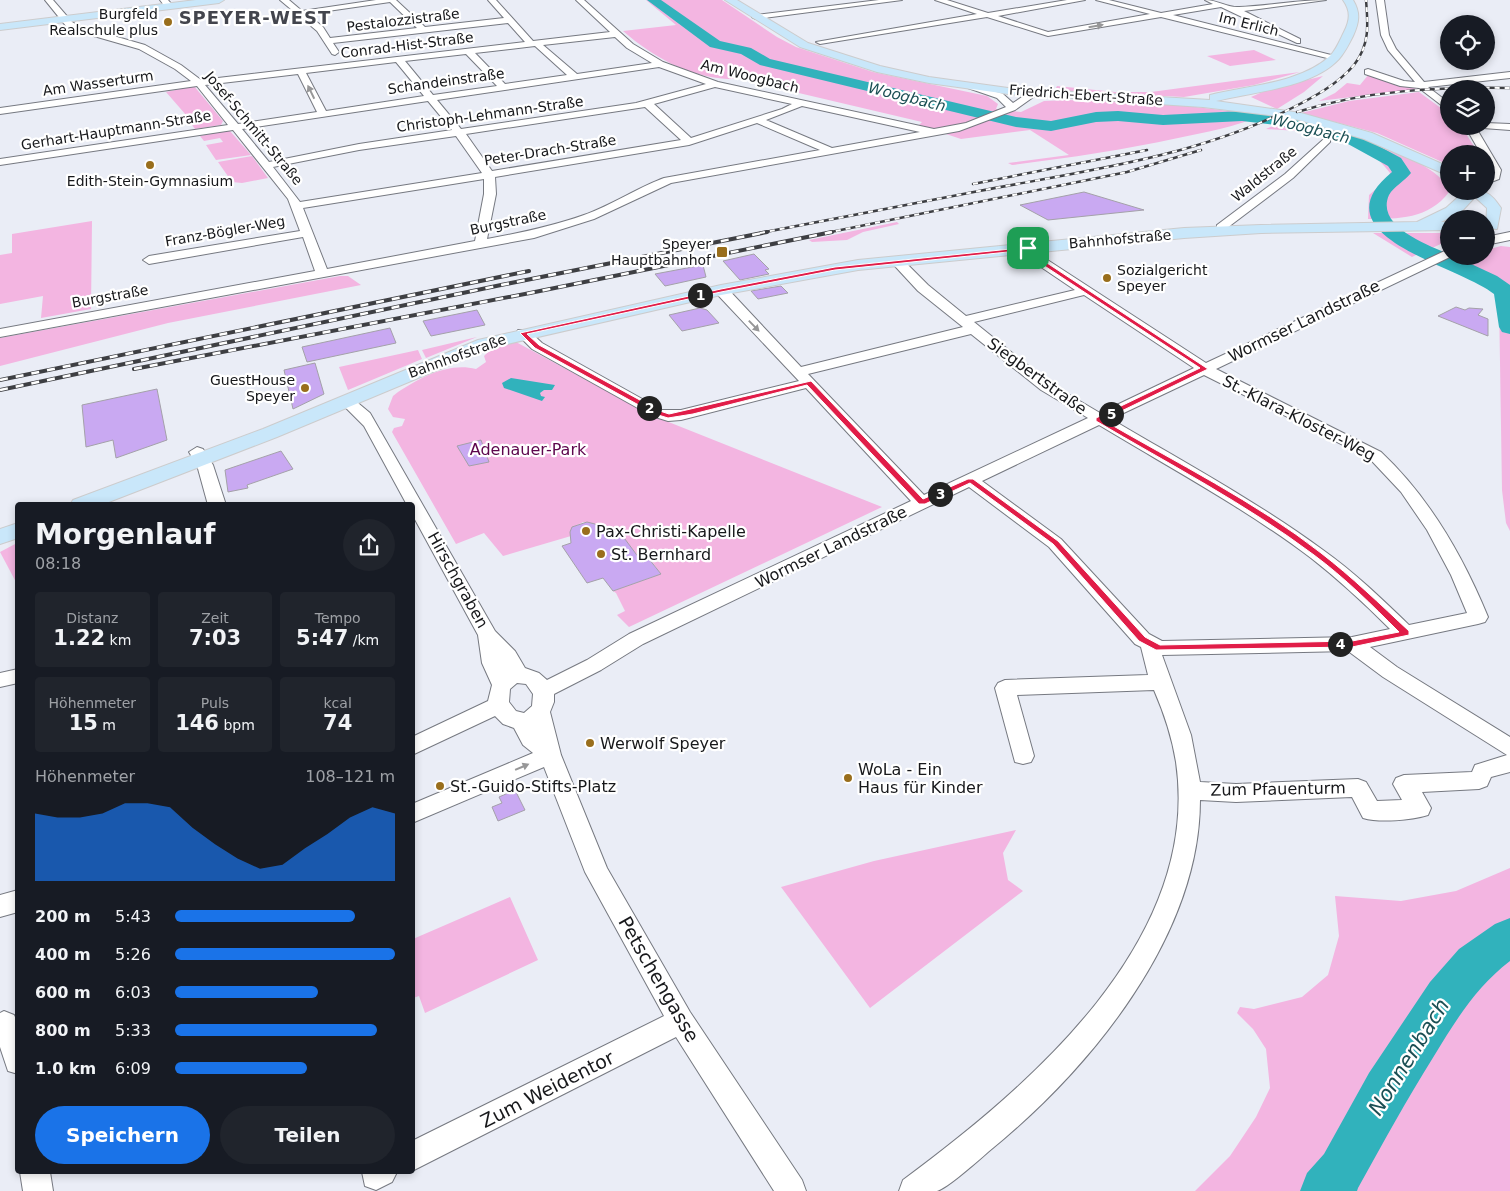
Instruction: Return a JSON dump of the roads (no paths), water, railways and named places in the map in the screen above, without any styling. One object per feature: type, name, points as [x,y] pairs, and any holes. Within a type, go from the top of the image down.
[{"type":"main road","points":[[0,28],[166,3],[219,0]]},
{"type":"main road","name":"Friedrich-Ebert-Straße","points":[[730,0],[756,17],[807,45],[877,68],[971,86],[1034,93],[1224,104],[1269,111],[1302,117],[1368,136],[1440,168]]},
{"type":"main road","points":[[1224,104],[1244,93],[1298,77],[1335,57],[1355,22],[1354,10],[1348,0]]},
{"type":"main road","points":[[1203,103],[1232,93],[1244,93]]},
{"type":"main road","points":[[1244,93],[1246,102],[1269,111]]},
{"type":"main road","points":[[1405,227],[1455,210],[1467,200]]},
{"type":"main road","points":[[1486,200],[1510,212]]},
{"type":"main road","points":[[1492,204],[1493,210]]},
{"type":"main road","name":"Bahnhofstraße","points":[[88,502],[200,456],[347,401],[484,344],[523,333],[721,290],[835,268],[1221,230],[1440,226]]},
{"type":"main road","points":[[1495,230],[1509,235]]},
{"type":"main road","points":[[0,537],[15,531]]},
{"type":"street","name":"Josef-Schmitt-Straße","points":[[49,0],[76,28],[142,47],[178,67],[200,83],[268,164],[297,206],[323,274]]},
{"type":"street","points":[[284,0],[301,13],[329,41],[341,66]]},
{"type":"street","points":[[301,13],[392,0],[423,30]]},
{"type":"street","points":[[492,0],[534,44],[575,77]]},
{"type":"street","name":"Am Woogbach","points":[[580,0],[635,50],[660,64],[716,84],[936,133]]},
{"type":"street","points":[[756,17],[898,0]]},
{"type":"street","points":[[940,0],[1048,34],[1220,4]]},
{"type":"street","points":[[820,42],[1082,0]]},
{"type":"street","name":"Im Erlich","points":[[1100,0],[1335,57]]},
{"type":"street","points":[[1208,0],[1236,10],[1298,41],[1303,47],[1301,49]]},
{"type":"street","points":[[1278,0],[1289,4]]},
{"type":"street","points":[[1236,10],[1322,0]]},
{"type":"street","points":[[1380,0],[1389,43],[1428,93],[1440,102]]},
{"type":"street","name":"Pestalozzistraße","points":[[329,41],[510,20]]},
{"type":"street","name":"Conrad-Hist-Straße","points":[[200,83],[617,34]]},
{"type":"street","points":[[469,52],[503,87]]},
{"type":"street","points":[[399,60],[475,152],[489,175],[490,194],[481,241],[482,245]]},
{"type":"street","name":"Schandeinstraße","points":[[236,126],[660,64]]},
{"type":"street","points":[[301,71],[322,113]]},
{"type":"street","points":[[1368,72],[1402,84],[1422,85],[1510,76]]},
{"type":"street","name":"Am Wasserturm","points":[[0,111],[200,83]]},
{"type":"street","name":"Christoph-Lehmann-Straße","points":[[268,164],[352,148],[647,103],[716,84]]},
{"type":"street","points":[[971,86],[1000,96],[1010,107],[1017,91]]},
{"type":"street","name":"Burgstraße","points":[[0,333],[482,245],[578,222],[609,209],[648,188],[674,179],[936,133],[988,120],[1010,107],[1021,104],[1034,93]]},
{"type":"street","name":"Peter-Drach-Straße","points":[[297,206],[689,142],[757,120],[802,102]]},
{"type":"street","points":[[647,103],[689,142]]},
{"type":"street","points":[[757,120],[832,151]]},
{"type":"street","name":"Gerhart-Hauptmann-Straße","points":[[0,162],[236,126]]},
{"type":"street","points":[[1495,127],[1510,128]]},
{"type":"street","name":"Waldstraße","points":[[1221,230],[1221,226],[1289,176],[1326,140]]},
{"type":"street","name":"Franz-Bögler-Weg","points":[[149,260],[307,233]]},
{"type":"street","points":[[1495,239],[1509,235]]},
{"type":"street","points":[[1028,248],[1042,262],[1204,369]]},
{"type":"street","name":"Wormser Landstraße","points":[[524,682],[594,665],[619,648],[922,502],[1440,257]]},
{"type":"street","name":"Siegbertstraße","points":[[897,261],[923,288],[1046,387],[1098,420],[1247,507],[1317,554],[1360,589],[1406,633]]},
{"type":"street","points":[[721,290],[922,502]]},
{"type":"street","points":[[523,333],[537,346],[658,413],[668,416],[693,412],[968,325],[1086,291]]},
{"type":"street","name":"St.-Klara-Kloster-Weg","points":[[1150,644],[1169,649],[1352,644],[1478,617],[1461,574],[1406,488],[1388,466],[1375,455],[1204,369]]},
{"type":"street","name":"Hirschgraben","points":[[347,401],[365,416],[372,426],[414,502]]},
{"type":"street","points":[[200,456],[216,502]]},
{"type":"street","points":[[914,1191],[993,1129],[1047,1080],[1084,1037],[1143,955],[1175,884],[1185,852],[1189,790],[1184,748],[1162,682],[1152,664],[1150,644],[1142,639],[1056,542],[970,480]]},
{"type":"street","name":"Hirschgraben","points":[[415,503],[488,635],[492,663],[524,682]]},
{"type":"street","points":[[1352,644],[1390,672],[1510,748]]},
{"type":"street","points":[[0,680],[15,677]]},
{"type":"street","points":[[415,745],[461,725],[516,713],[544,703],[524,682],[498,694],[516,713]]},
{"type":"street","points":[[1023,756],[1006,688],[1162,682]]},
{"type":"street","name":"Petschengasse","points":[[516,713],[531,739],[550,755],[597,872],[681,1021],[791,1191]]},
{"type":"street","points":[[415,813],[550,755]]},
{"type":"street","name":"Zum Pfauenturm","points":[[1189,790],[1236,794],[1358,788],[1372,810],[1420,808],[1404,784],[1479,780],[1483,771],[1510,763]]},
{"type":"street","points":[[0,906],[15,902]]},
{"type":"street","name":"Zum Weidentor","points":[[415,1155],[681,1021]]},
{"type":"street","points":[[7,1022],[15,1051]]},
{"type":"street","points":[[35,1174],[38,1191]]},
{"type":"water","points":[[511,378],[555,385],[552,390],[544,390],[540,393],[541,396],[545,397],[542,401],[504,388],[502,383]]},
{"type":"waterway","name":"Woogbach","points":[[653,0],[715,44],[746,51],[765,62],[1016,122],[1051,126],[1096,117],[1118,116],[1163,120],[1242,116],[1278,120],[1354,140],[1395,162],[1402,173],[1385,187],[1379,198],[1379,215],[1388,229],[1426,252],[1489,280],[1502,290],[1507,303],[1510,327]]},
{"type":"waterway","name":"Nonnenbach","points":[[1325,1191],[1341,1171],[1386,1090],[1446,997],[1474,963],[1510,937]]},
{"type":"railway","points":[[760,233],[1099,169],[1178,151],[1255,125],[1317,95],[1348,72],[1363,50],[1367,34],[1366,0]]},
{"type":"railway","points":[[1297,112],[1350,99],[1402,91],[1510,88]]},
{"type":"railway","points":[[973,184],[1147,150]]},
{"type":"railway","points":[[826,233],[1127,172],[1201,150]]},
{"type":"railway","points":[[0,390],[501,285],[767,232]]},
{"type":"railway","points":[[134,369],[530,293],[832,232]]},
{"type":"railway","points":[[0,380],[529,271]]},
{"type":"place","name":"Burgfeld Realschule plus","points":[[168,22]]},
{"type":"place","name":"Edith-Stein-Gymnasium","points":[[150,165]]},
{"type":"place","name":"Speyer Hauptbahnhof","points":[[722,252]]},
{"type":"place","name":"Sozialgericht Speyer","points":[[1107,278]]},
{"type":"place","name":"GuestHouse Speyer","points":[[305,388]]},
{"type":"place","name":"Pax-Christi-Kapelle","points":[[586,531]]},
{"type":"place","name":"St. Bernhard","points":[[601,554]]},
{"type":"place","name":"Werwolf Speyer","points":[[590,743]]},
{"type":"place","name":"WoLa - Ein Haus für Kinder","points":[[848,778]]},
{"type":"place","name":"St.-Guido-Stifts-Platz","points":[[440,786]]},
{"type":"district","name":"SPEYER-WEST","points":[[255,17]]},
{"type":"park label","name":"Adenauer-Park","points":[[528,449]]}]
